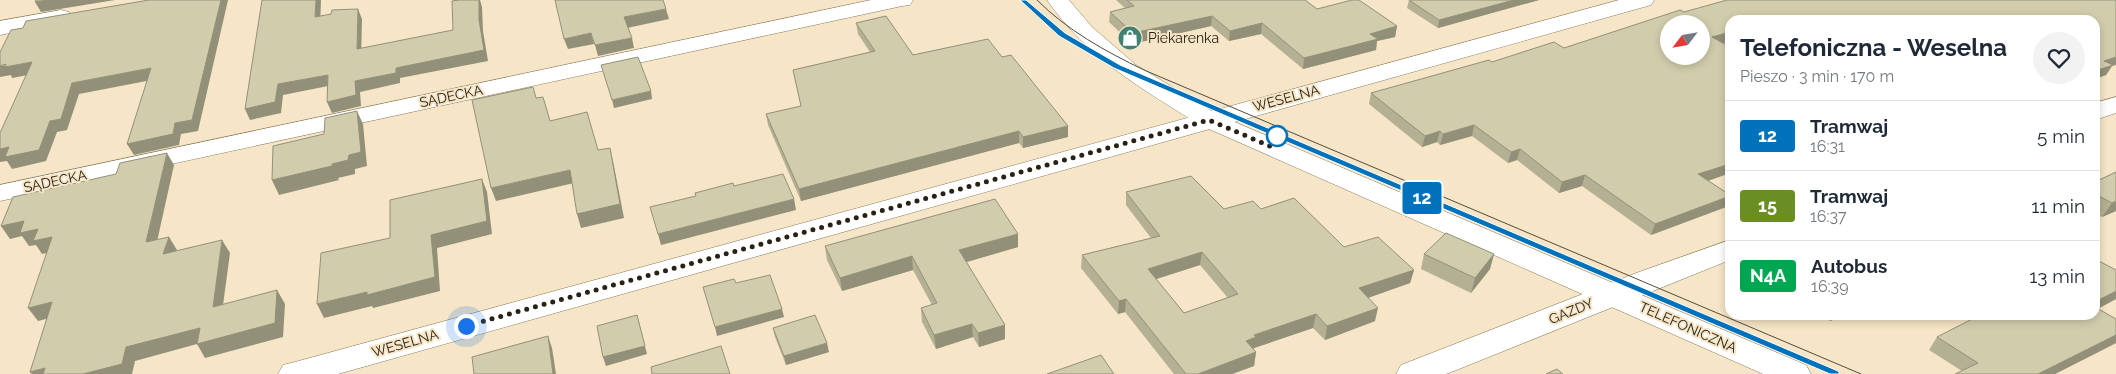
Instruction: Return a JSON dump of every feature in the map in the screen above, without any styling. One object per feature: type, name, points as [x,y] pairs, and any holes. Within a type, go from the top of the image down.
[{"type":"street","name":"SĄDECKA","points":[[0,193],[902,0]]},
{"type":"street","name":"TELEFONICZNA","points":[[1058,0],[1084,32],[1128,70],[1209,120],[1794,374]]},
{"type":"street","name":"WESELNA","points":[[295,374],[1643,0]]},
{"type":"street","points":[[0,28],[77,15]]},
{"type":"street","points":[[2100,110],[2116,104]]},
{"type":"street","name":"GAZDY","points":[[1412,374],[1725,251]]},
{"type":"building","points":[[149,0],[221,0],[192,120],[175,123],[173,134],[127,144],[151,68],[72,83],[61,119],[50,121],[39,150],[5,157],[9,147],[0,149],[0,133],[32,62],[5,67],[6,64],[0,66],[0,52],[11,30],[23,28],[26,21]]},
{"type":"building","points":[[262,0],[316,0],[315,17],[331,14],[332,10],[358,9],[357,49],[453,30],[452,1],[479,0],[479,20],[484,50],[396,68],[396,73],[355,81],[356,95],[327,102],[328,75],[278,84],[275,102],[245,109]]},
{"type":"building","points":[[555,0],[663,0],[666,9],[624,17],[632,38],[595,45],[591,33],[564,39]]},
{"type":"building","points":[[1127,0],[1305,0],[1317,9],[1359,0],[1397,26],[1370,34],[1378,39],[1304,58],[1262,23],[1230,31],[1212,16],[1133,33],[1110,12],[1134,6]]},
{"type":"building","points":[[1409,0],[1514,0],[1439,20]]},
{"type":"building","points":[[1727,0],[2116,0],[2116,57],[2104,61],[2113,65],[2100,69],[2100,15],[1725,15],[1725,33],[1712,37],[1725,44],[1725,166],[1698,174],[1725,192],[1725,198],[1655,224],[1585,175],[1562,182],[1520,149],[1511,152],[1474,125],[1443,134],[1440,131],[1425,136],[1371,93],[1489,60],[1492,62],[1554,42],[1564,48],[1660,17],[1660,65],[1710,65],[1710,15],[1665,15],[1680,10],[1684,12]]},
{"type":"building","points":[[886,16],[913,55],[988,39],[1002,57],[1011,55],[1068,126],[1023,137],[1019,131],[799,189],[766,114],[801,106],[793,70],[875,51],[856,23]]},
{"type":"building","points":[[638,57],[651,91],[612,100],[601,65]]},
{"type":"building","points":[[533,87],[536,98],[543,97],[550,121],[587,112],[598,150],[610,148],[620,204],[577,214],[570,170],[491,188],[472,100]]},
{"type":"building","points":[[357,111],[361,152],[349,155],[348,160],[332,164],[332,166],[272,180],[273,146],[324,134],[325,118]]},
{"type":"building","points":[[167,153],[146,242],[169,237],[163,254],[222,240],[213,307],[277,290],[275,323],[197,344],[200,328],[126,347],[122,364],[83,374],[43,374],[45,368],[30,372],[52,302],[28,308],[52,237],[33,241],[38,229],[20,233],[24,221],[1,226],[13,197],[116,174],[120,163]]},
{"type":"building","points":[[2116,172],[2116,201],[2112,203],[2100,197],[2100,180]]},
{"type":"building","points":[[783,174],[794,199],[658,234],[650,207],[696,196],[695,193],[733,183],[734,186]]},
{"type":"building","points":[[1191,176],[1224,209],[1253,201],[1261,209],[1294,198],[1344,247],[1378,237],[1414,270],[1359,288],[1378,308],[1327,326],[1316,314],[1254,335],[1256,337],[1246,341],[1256,352],[1198,374],[1186,374],[1126,299],[1119,301],[1082,255],[1160,236],[1126,192]],"holes":[[[1202,252],[1238,294],[1184,313],[1148,269]]]},
{"type":"building","points":[[482,179],[487,221],[431,235],[435,277],[367,295],[367,292],[317,304],[321,253],[390,238],[390,200]]},
{"type":"building","points":[[995,199],[1018,234],[959,250],[1005,325],[978,333],[972,324],[934,335],[921,308],[937,303],[912,256],[840,278],[825,246]]},
{"type":"building","points":[[1446,233],[1494,254],[1475,278],[1424,254]]},
{"type":"building","points":[[2100,262],[2116,270],[2116,291],[2100,299]]},
{"type":"building","points":[[770,275],[782,309],[715,327],[703,287],[734,279],[736,283]]},
{"type":"building","points":[[2100,310],[2116,319],[2116,335],[2038,374],[1955,374],[1978,363],[1937,337],[1970,320],[2100,320]]},
{"type":"building","points":[[637,315],[645,346],[603,357],[597,326]]},
{"type":"building","points":[[815,315],[827,343],[784,356],[773,328]]},
{"type":"building","points":[[548,336],[553,374],[474,374],[472,357]]},
{"type":"building","points":[[721,346],[730,374],[652,374],[651,367]]},
{"type":"building","points":[[1101,355],[1114,374],[1047,374]]},
{"type":"building","points":[[1557,369],[1563,374],[1546,374]]},
{"type":"tram line","points":[[1024,0],[1062,34],[1117,66],[1834,374]]},
{"type":"tram line","name":"12","points":[[1024,0],[1047,22],[1078,45],[1096,56],[1136,75],[1834,374]]},
{"type":"tram line","points":[[1037,0],[1087,40],[1144,70],[1725,316]]},
{"type":"tram line","points":[[1734,320],[1861,374]]},
{"type":"place","name":"Piekarenka","points":[[1130,38]]},
{"type":"route","points":[[466,326],[1209,120],[1272,147],[1277,136]]}]
